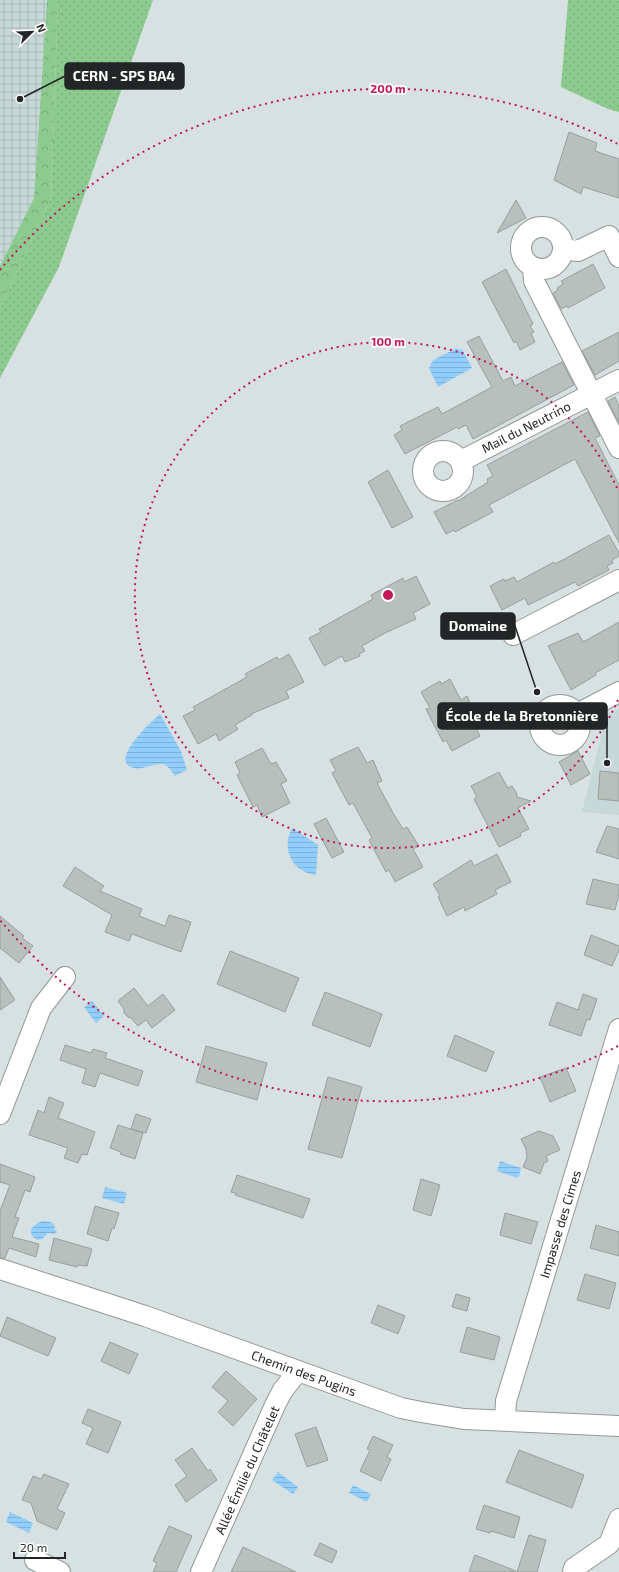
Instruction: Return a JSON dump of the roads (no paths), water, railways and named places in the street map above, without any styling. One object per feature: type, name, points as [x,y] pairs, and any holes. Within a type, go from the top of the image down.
[{"type":"street","points":[[541,226],[555,230],[563,242],[561,257],[556,264],[550,268],[541,269],[533,267],[523,258],[521,244],[523,237],[528,231],[541,226]]},
{"type":"street","points":[[563,249],[578,251],[608,236],[619,257]]},
{"type":"street","points":[[533,267],[534,281],[619,448]]},
{"type":"street","name":"Mail du Neutrino","points":[[461,461],[619,380]]},
{"type":"street","points":[[513,635],[619,580]]},
{"type":"street","points":[[577,714],[619,692]]},
{"type":"street","points":[[0,1114],[41,1008],[65,978]]},
{"type":"street","name":"Impasse des Cimes","points":[[505,1420],[506,1401],[619,1029]]},
{"type":"street","name":"Chemin des Pugins","points":[[0,1269],[145,1316],[401,1408],[464,1419],[619,1426]]},
{"type":"street","name":"Allée Émilie du Châtelet","points":[[201,1572],[276,1403],[283,1390],[298,1371]]},
{"type":"street","points":[[573,1572],[574,1568],[609,1544],[619,1519]]},
{"type":"street","points":[[35,1560],[60,1572]]},
{"type":"water","points":[[457,348],[460,350],[462,349],[472,368],[438,387],[429,368],[433,360]]},
{"type":"water","points":[[160,714],[181,751],[187,770],[175,776],[166,765],[163,764],[144,768],[134,768],[127,764],[126,758],[128,750],[141,733]]},
{"type":"water","points":[[292,828],[318,845],[316,875],[301,869],[291,858],[288,851],[288,844]]},
{"type":"water","points":[[92,1001],[104,1016],[96,1023],[84,1007]]},
{"type":"water","points":[[500,1161],[521,1168],[519,1177],[517,1176],[517,1178],[497,1171]]},
{"type":"water","points":[[105,1187],[127,1193],[124,1204],[102,1198]]},
{"type":"water","points":[[42,1221],[52,1223],[55,1226],[54,1230],[57,1232],[54,1234],[48,1233],[42,1239],[37,1240],[32,1236],[31,1231],[35,1225]]},
{"type":"water","points":[[278,1472],[298,1487],[293,1494],[272,1480]]},
{"type":"water","points":[[353,1485],[371,1494],[367,1502],[349,1493]]},
{"type":"water","points":[[10,1512],[33,1523],[29,1533],[6,1522]]},
{"type":"place","name":"CERN - SPS BA4","points":[[20,99]]},
{"type":"place","name":"Domaine","points":[[537,692]]},
{"type":"place","name":"École de la Bretonnière","points":[[607,763]]}]
